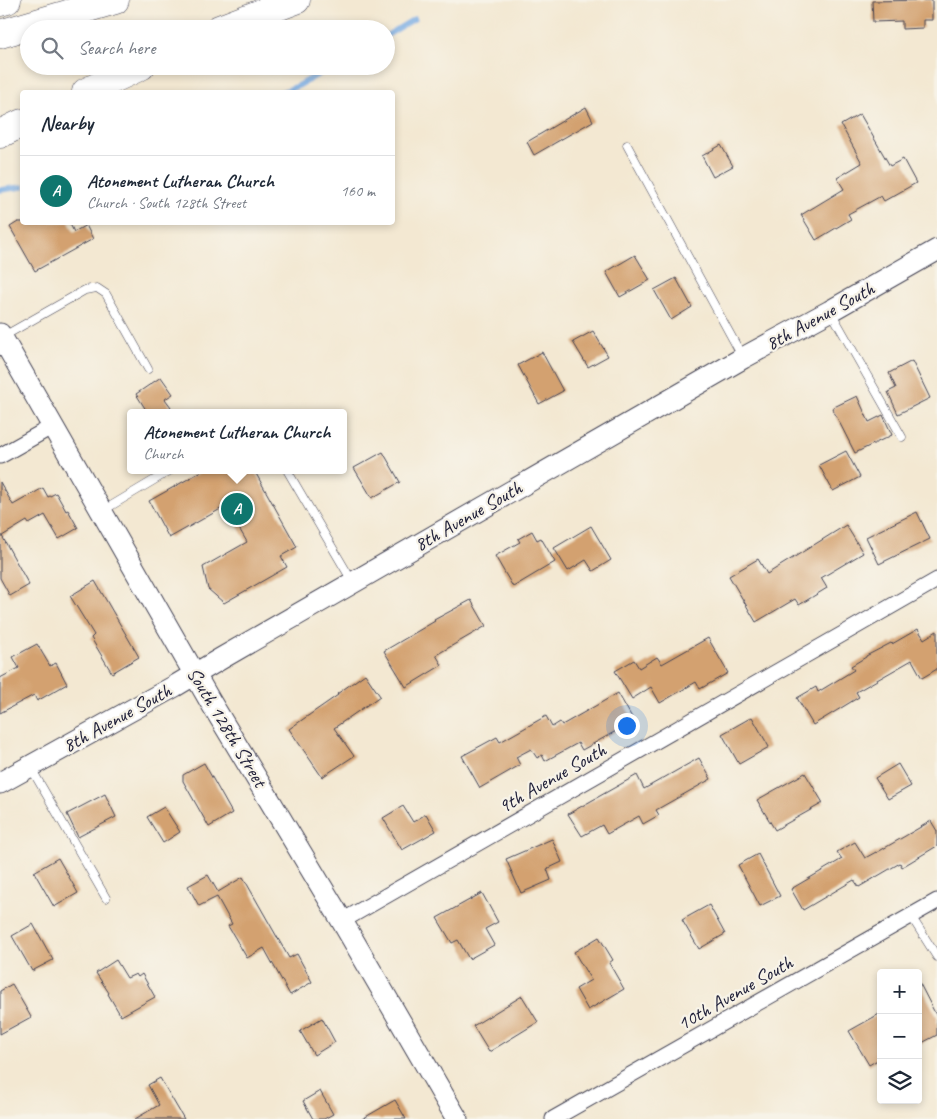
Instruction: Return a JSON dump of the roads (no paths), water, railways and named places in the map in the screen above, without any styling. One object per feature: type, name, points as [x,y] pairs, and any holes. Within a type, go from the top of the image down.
[{"type":"highway","points":[[0,2],[8,0]]},
{"type":"highway","points":[[47,20],[115,0]]},
{"type":"highway","points":[[243,20],[296,0]]},
{"type":"highway","points":[[0,34],[20,28]]},
{"type":"highway","points":[[90,90],[122,75]]},
{"type":"highway","points":[[0,134],[20,124]]},
{"type":"street","name":"8th Avenue South","points":[[0,783],[195,674],[743,358],[937,250]]},
{"type":"street","name":"South 128th Street","points":[[1,336],[195,674],[457,1119]]},
{"type":"street","points":[[0,456],[53,426]]},
{"type":"street","name":"9th Avenue South","points":[[342,921],[937,580]]},
{"type":"street","name":"10th Avenue South","points":[[553,1119],[937,901]]},
{"type":"lane","points":[[627,145],[743,358]]},
{"type":"lane","points":[[1,336],[86,290],[97,288],[106,294],[148,368]]},
{"type":"lane","points":[[830,311],[902,437]]},
{"type":"lane","points":[[102,511],[164,474]]},
{"type":"lane","points":[[289,474],[353,582]]},
{"type":"lane","points":[[30,767],[106,898]]},
{"type":"lane","points":[[911,916],[937,957]]},
{"type":"waterway","points":[[395,31],[414,19]]},
{"type":"waterway","points":[[287,90],[317,75]]},
{"type":"waterway","points":[[0,190],[20,187]]},
{"type":"place","name":"Atonement Lutheran Church","points":[[237,509]]}]
